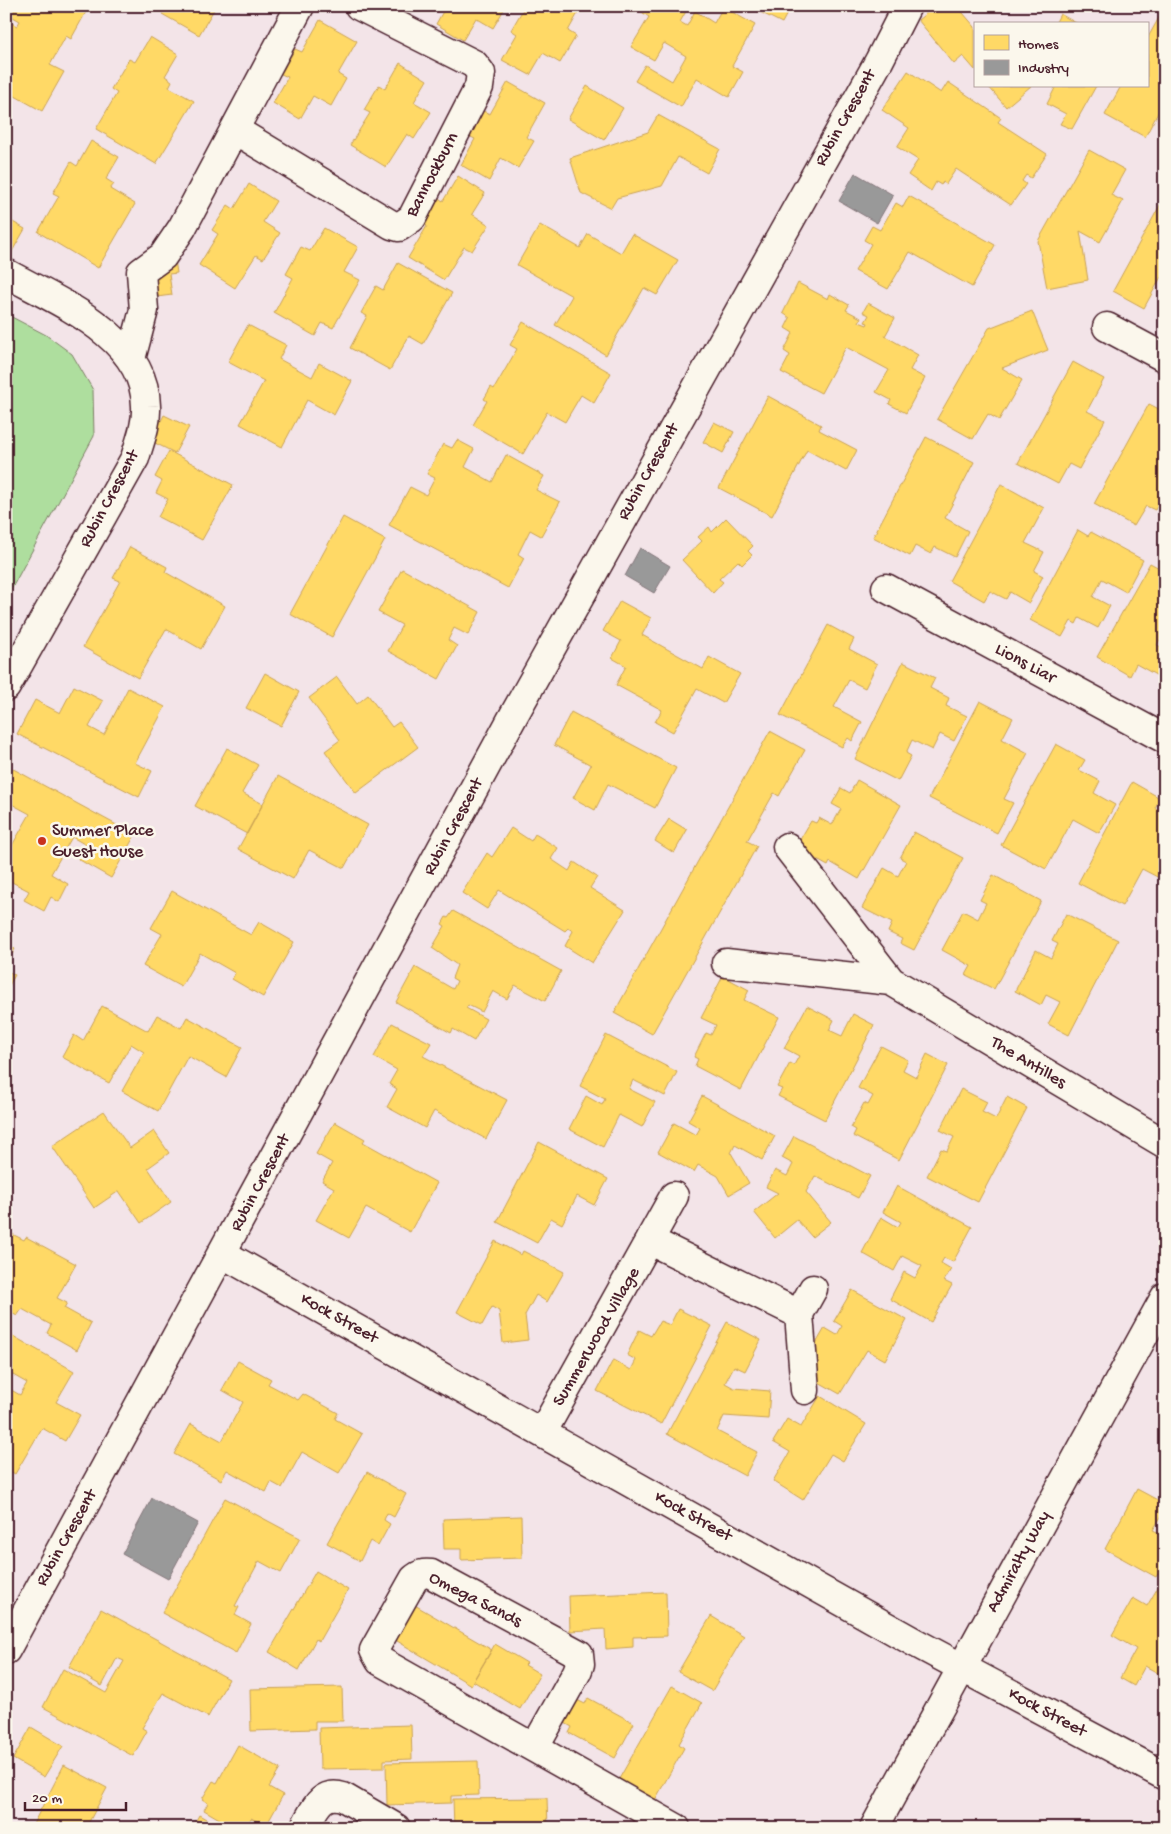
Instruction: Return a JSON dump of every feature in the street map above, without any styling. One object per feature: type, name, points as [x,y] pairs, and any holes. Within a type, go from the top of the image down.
[{"type":"street","points":[[131,359],[144,310],[141,272],[158,261],[173,242],[235,130],[300,6]]},
{"type":"street","name":"Bannockburn","points":[[235,130],[392,225],[399,227],[406,224],[421,202],[479,87],[481,73],[474,64],[359,6]]},
{"type":"street","name":"Rubin Crescent","points":[[6,1650],[223,1254],[520,704],[879,61],[907,6]]},
{"type":"street","name":"Rubin Crescent","points":[[6,273],[76,312],[120,344],[131,359],[143,385],[146,405],[144,428],[135,458],[6,687]]},
{"type":"street","points":[[1107,327],[1165,358]]},
{"type":"street","name":"Lions Liar","points":[[886,588],[1165,739]]},
{"type":"street","name":"The Antilles","points":[[787,847],[891,982],[1165,1144]]},
{"type":"street","name":"The Antilles","points":[[726,963],[891,982]]},
{"type":"street","name":"Summerwood Village","points":[[542,1433],[651,1241],[674,1196]]},
{"type":"street","points":[[651,1241],[799,1314]]},
{"type":"street","name":"Kock Street","points":[[223,1254],[961,1667],[1165,1776]]},
{"type":"street","points":[[805,1390],[799,1314],[813,1289]]},
{"type":"street","name":"Admiralty Way","points":[[874,1828],[1165,1297]]},
{"type":"street","name":"Omega Sands","points":[[535,1747],[577,1672],[580,1664],[578,1654],[431,1574],[424,1573],[419,1575],[414,1579],[374,1650],[374,1655],[387,1667],[535,1747],[676,1828]]},
{"type":"street","points":[[304,1828],[321,1801],[328,1795],[335,1795],[343,1797],[396,1828]]},
{"type":"green space","points":[[6,314],[46,335],[72,354],[93,390],[94,436],[6,599]]},
{"type":"building: Homes","points":[[6,6],[77,6],[86,12],[71,39],[66,36],[50,65],[64,72],[42,111],[6,91],[6,20],[17,26],[20,21],[6,13]]},
{"type":"building: Homes","points":[[167,6],[216,6],[199,35],[162,14]]},
{"type":"building: Homes","points":[[446,6],[506,6],[493,28],[476,18],[463,40],[436,24]]},
{"type":"building: Homes","points":[[525,6],[531,9],[532,6],[582,6],[568,31],[576,36],[560,63],[543,53],[530,75],[502,60],[517,34],[511,30]]},
{"type":"building: Homes","points":[[633,6],[689,6],[680,22],[687,26],[695,11],[714,23],[723,7],[755,25],[732,66],[743,72],[729,97],[697,78],[681,107],[635,81],[645,65],[672,81],[686,56],[664,43],[654,60],[631,47],[649,17]]},
{"type":"building: Homes","points":[[748,6],[791,6],[782,23]]},
{"type":"building: Homes","points":[[935,6],[957,6],[974,26],[974,69],[963,56],[954,64],[918,20]]},
{"type":"building: Homes","points":[[1165,7],[1165,114],[1159,111],[1145,137],[1105,115],[1120,88],[1148,88],[1148,37]]},
{"type":"building: Homes","points":[[1060,14],[1074,22],[1056,22]]},
{"type":"building: Homes","points":[[320,20],[357,41],[338,74],[346,79],[331,106],[313,96],[300,119],[273,103],[288,77],[281,74],[295,49],[302,52]]},
{"type":"building: Homes","points":[[150,37],[178,54],[165,76],[172,81],[169,87],[194,101],[156,164],[96,129],[117,93],[111,89],[129,59],[135,62]]},
{"type":"building: Homes","points":[[400,63],[427,80],[414,102],[431,112],[414,139],[407,134],[386,167],[350,145],[370,113],[364,110],[379,85],[385,89]]},
{"type":"building: Homes","points":[[908,71],[941,93],[948,82],[1001,118],[998,122],[1047,154],[1031,178],[1026,175],[1022,181],[1026,184],[1011,205],[956,169],[946,184],[943,182],[941,185],[936,182],[931,191],[908,175],[918,160],[897,147],[909,128],[882,110]]},
{"type":"building: Homes","points":[[508,82],[545,103],[526,137],[534,141],[518,168],[501,158],[489,181],[461,165],[475,139],[469,136],[483,111],[490,114]]},
{"type":"building: Homes","points":[[587,86],[623,108],[604,140],[568,119]]},
{"type":"building: Homes","points":[[990,88],[1029,88],[1006,107]]},
{"type":"building: Homes","points":[[1055,88],[1095,88],[1072,129],[1060,124],[1066,114],[1047,104]]},
{"type":"building: Homes","points":[[658,115],[720,149],[707,173],[678,157],[662,186],[617,198],[611,208],[581,193],[570,158],[648,132]]},
{"type":"building: Homes","points":[[91,141],[119,157],[106,179],[114,184],[110,189],[135,204],[98,268],[38,232],[59,196],[53,193],[71,162],[77,166]]},
{"type":"building: Homes","points":[[1089,150],[1125,170],[1111,195],[1123,201],[1100,242],[1080,231],[1088,280],[1047,288],[1038,241]]},
{"type":"building: Homes","points":[[458,176],[485,193],[472,214],[489,225],[472,251],[464,247],[444,280],[408,258],[427,226],[421,222],[437,197],[443,201]]},
{"type":"building: Homes","points":[[249,184],[276,201],[263,222],[280,233],[263,259],[256,255],[235,288],[199,265],[218,234],[212,230],[228,205],[234,209]]},
{"type":"building: Homes","points":[[909,196],[995,245],[972,287],[910,252],[888,289],[855,271],[871,244],[864,240],[872,226],[880,230],[896,203],[903,207]]},
{"type":"building: Homes","points":[[1165,196],[1165,279],[1161,277],[1144,308],[1113,291]]},
{"type":"building: Homes","points":[[6,218],[25,229],[10,255],[6,253]]},
{"type":"building: Homes","points":[[540,225],[580,248],[588,234],[621,253],[632,234],[678,260],[657,295],[644,288],[606,355],[555,325],[572,296],[517,265]]},
{"type":"building: Homes","points":[[324,228],[358,247],[344,272],[360,280],[333,328],[322,323],[315,336],[274,313],[293,278],[286,274],[301,247],[310,251]]},
{"type":"building: Homes","points":[[175,260],[177,273],[169,274],[172,295],[149,298],[145,271]]},
{"type":"building: Homes","points":[[398,263],[452,293],[423,344],[409,336],[390,370],[350,348],[367,316],[361,313],[376,286],[383,290]]},
{"type":"building: Homes","points":[[798,283],[828,299],[830,294],[849,305],[846,310],[861,318],[859,322],[867,325],[868,323],[865,322],[869,315],[863,312],[868,303],[895,318],[885,336],[918,355],[910,370],[925,378],[906,413],[889,404],[891,400],[876,392],[889,370],[846,347],[821,393],[781,372],[790,355],[784,351],[793,333],[785,328],[790,318],[783,313]]},
{"type":"building: Homes","points":[[1032,311],[1048,350],[1002,368],[1022,380],[999,420],[988,414],[973,439],[937,419],[989,328]]},
{"type":"building: Homes","points":[[523,322],[611,373],[594,403],[581,395],[565,422],[547,412],[523,454],[473,425],[487,401],[484,399],[491,387],[494,389],[517,349],[510,345]]},
{"type":"building: Homes","points":[[248,325],[286,345],[279,359],[312,377],[319,363],[352,381],[334,415],[307,400],[282,447],[240,424],[264,381],[228,362]]},
{"type":"building: Homes","points":[[1073,362],[1104,379],[1087,411],[1105,420],[1079,469],[1069,464],[1058,484],[1018,463]]},
{"type":"building: Homes","points":[[768,396],[821,425],[819,430],[857,450],[846,471],[807,450],[772,516],[719,488]]},
{"type":"building: Homes","points":[[1149,404],[1165,412],[1165,492],[1155,510],[1146,506],[1134,526],[1094,504]]},
{"type":"building: Homes","points":[[164,415],[189,427],[175,453],[151,441]]},
{"type":"building: Homes","points":[[714,422],[734,432],[723,453],[703,442]]},
{"type":"building: Homes","points":[[926,437],[974,462],[945,518],[968,531],[955,557],[935,547],[931,554],[915,546],[910,556],[873,537]]},
{"type":"building: Homes","points":[[457,440],[474,449],[465,467],[492,482],[506,455],[544,476],[536,490],[560,502],[541,536],[530,530],[518,554],[524,558],[508,588],[389,525],[410,487],[426,495],[435,478],[427,474],[443,444],[452,448]]},
{"type":"building: Homes","points":[[169,451],[233,485],[202,540],[158,517],[168,499],[156,493],[162,481],[155,477]]},
{"type":"building: Homes","points":[[1001,484],[1044,508],[1025,543],[1044,552],[1034,571],[1043,576],[1029,603],[1010,592],[1006,599],[990,591],[984,601],[949,581]]},
{"type":"building: Homes","points":[[343,517],[385,540],[332,637],[290,614]]},
{"type":"building: Homes","points":[[726,518],[753,546],[748,551],[752,555],[742,565],[738,561],[719,579],[723,582],[713,593],[682,560],[702,541],[698,537],[709,527],[712,532]]},
{"type":"building: Homes","points":[[1078,530],[1088,536],[1091,532],[1143,560],[1126,592],[1102,579],[1093,597],[1110,606],[1098,628],[1079,618],[1076,624],[1071,621],[1062,637],[1030,620]]},
{"type":"building: Homes","points":[[130,547],[167,567],[165,572],[225,606],[201,649],[166,629],[138,678],[83,647],[120,581],[113,578]]},
{"type":"building: Homes","points":[[1150,563],[1165,571],[1165,630],[1157,645],[1165,649],[1165,680],[1136,664],[1130,676],[1097,657]]},
{"type":"building: Homes","points":[[402,569],[480,612],[468,635],[454,628],[448,640],[457,646],[439,679],[388,651],[402,625],[378,612]]},
{"type":"building: Homes","points":[[620,601],[651,618],[642,635],[703,669],[709,657],[740,674],[723,703],[697,689],[673,732],[655,722],[662,710],[616,685],[626,666],[612,658],[621,641],[603,631]]},
{"type":"building: Homes","points":[[828,625],[854,639],[849,649],[877,664],[865,688],[849,680],[834,707],[862,722],[852,741],[848,738],[842,747],[780,715]]},
{"type":"building: Homes","points":[[903,662],[935,678],[930,688],[949,698],[946,706],[967,716],[954,741],[940,734],[932,750],[912,740],[906,753],[911,756],[898,781],[855,759]]},
{"type":"building: Homes","points":[[265,673],[299,692],[281,726],[246,708]]},
{"type":"building: Homes","points":[[337,677],[357,704],[368,695],[392,727],[399,722],[418,747],[356,793],[325,751],[340,740],[309,698]]},
{"type":"building: Homes","points":[[74,686],[103,701],[89,727],[104,735],[128,688],[165,707],[135,763],[152,771],[139,797],[17,734],[35,700],[60,713]]},
{"type":"building: Homes","points":[[980,701],[1013,718],[1002,739],[1028,753],[1004,799],[1013,803],[997,833],[929,798]]},
{"type":"building: Homes","points":[[571,712],[676,768],[655,808],[608,784],[595,810],[573,798],[591,765],[554,745]]},
{"type":"building: Homes","points":[[770,731],[805,750],[779,796],[774,793],[747,841],[757,846],[652,1034],[614,1013]]},
{"type":"building: Homes","points":[[1056,744],[1085,760],[1079,770],[1100,781],[1094,793],[1115,805],[1099,833],[1073,819],[1046,869],[1001,845]]},
{"type":"building: Homes","points":[[227,748],[258,765],[242,793],[263,804],[247,834],[195,806]]},
{"type":"building: Homes","name":"Summer Place Guest House","points":[[6,765],[135,835],[111,878],[78,859],[86,845],[72,837],[51,874],[68,884],[59,902],[51,897],[44,911],[24,900],[29,891],[10,881],[6,888],[6,847],[10,849],[30,814],[6,801]]},
{"type":"building: Homes","points":[[278,776],[368,825],[344,868],[309,850],[293,879],[238,849]]},
{"type":"building: Homes","points":[[857,780],[901,805],[859,879],[830,862],[828,866],[795,848],[811,821],[816,823],[819,818],[832,825],[841,809],[832,804],[841,788],[850,793]]},
{"type":"building: Homes","points":[[1132,782],[1160,798],[1155,808],[1165,814],[1165,881],[1142,869],[1122,906],[1078,883]]},
{"type":"building: Homes","points":[[669,819],[687,830],[674,853],[655,841]]},
{"type":"building: Homes","points":[[511,828],[531,841],[535,834],[558,848],[551,859],[569,871],[574,862],[597,877],[590,888],[625,910],[592,963],[565,946],[573,931],[568,928],[565,931],[499,890],[487,909],[462,893],[487,853],[492,857]]},
{"type":"building: Homes","points":[[914,832],[963,858],[914,950],[900,943],[902,939],[888,932],[892,923],[862,908],[884,868],[898,876],[906,861],[900,858]]},
{"type":"building: Homes","points":[[993,875],[1041,901],[994,989],[966,975],[971,966],[942,950],[963,911],[978,919],[986,903],[980,900]]},
{"type":"building: Homes","points":[[172,891],[251,935],[259,922],[294,942],[263,997],[232,979],[235,973],[200,953],[181,987],[143,966],[162,934],[151,928]]},
{"type":"building: Homes","points":[[453,911],[561,971],[545,1001],[515,985],[507,999],[493,991],[482,1012],[468,1005],[466,1008],[486,1019],[474,1041],[453,1029],[451,1033],[396,1002],[415,967],[453,989],[457,981],[452,978],[457,965],[432,948],[445,926],[442,924]]},
{"type":"building: Homes","points":[[1066,914],[1118,940],[1069,1035],[1048,1024],[1060,1002],[1046,995],[1041,1005],[1015,991],[1036,950],[1051,958],[1058,944],[1052,941]]},
{"type":"building: Homes","points":[[6,944],[15,949],[6,964]]},
{"type":"building: Homes","points":[[6,970],[15,975],[6,991]]},
{"type":"building: Homes","points":[[723,976],[749,990],[744,1000],[779,1017],[741,1090],[695,1066],[698,1059],[694,1057],[706,1033],[711,1035],[716,1025],[701,1018]]},
{"type":"building: Homes","points":[[102,1006],[148,1031],[157,1015],[181,1028],[187,1017],[242,1047],[226,1077],[188,1056],[158,1111],[122,1091],[144,1052],[131,1044],[109,1083],[62,1057],[74,1035],[83,1041]]},
{"type":"building: Homes","points":[[807,1006],[834,1020],[829,1030],[842,1036],[853,1014],[874,1025],[825,1120],[778,1096],[782,1089],[777,1087],[790,1063],[794,1065],[799,1056],[784,1048]]},
{"type":"building: Homes","points":[[392,1023],[431,1043],[423,1056],[507,1100],[486,1139],[434,1111],[425,1128],[387,1107],[397,1089],[389,1084],[397,1070],[374,1057]]},
{"type":"building: Homes","points":[[606,1035],[677,1072],[665,1096],[633,1080],[629,1089],[655,1102],[642,1127],[619,1115],[603,1147],[569,1129],[586,1096],[602,1105],[605,1099],[580,1086]]},
{"type":"building: Homes","points":[[881,1046],[908,1060],[903,1070],[916,1077],[927,1054],[948,1065],[899,1160],[853,1136],[856,1130],[851,1127],[864,1103],[868,1105],[873,1096],[858,1088]]},
{"type":"building: Homes","points":[[961,1089],[987,1102],[982,1112],[996,1119],[1007,1097],[1027,1108],[978,1202],[927,1176],[941,1149],[947,1151],[954,1137],[940,1130]]},
{"type":"building: Homes","points":[[702,1096],[775,1136],[762,1160],[735,1145],[731,1153],[749,1183],[729,1195],[718,1176],[698,1165],[694,1172],[658,1152],[674,1123],[696,1135],[700,1128],[688,1121]]},
{"type":"building: Homes","points":[[104,1111],[130,1148],[154,1131],[169,1153],[148,1168],[171,1202],[141,1223],[119,1191],[94,1208],[52,1146]]},
{"type":"building: Homes","points":[[335,1122],[365,1139],[363,1142],[437,1183],[410,1232],[366,1208],[349,1238],[316,1220],[334,1188],[322,1181],[332,1163],[316,1154]]},
{"type":"building: Homes","points":[[794,1136],[870,1176],[858,1198],[815,1176],[806,1192],[831,1222],[812,1237],[797,1220],[775,1238],[754,1212],[778,1193],[766,1187],[775,1170],[787,1176],[793,1164],[782,1158]]},
{"type":"building: Homes","points":[[539,1142],[608,1179],[594,1205],[577,1196],[562,1224],[551,1218],[537,1243],[497,1222]]},
{"type":"building: Homes","points":[[897,1186],[972,1227],[953,1262],[944,1258],[941,1263],[951,1269],[944,1281],[952,1285],[931,1322],[890,1299],[904,1272],[915,1278],[922,1266],[902,1256],[894,1271],[862,1253],[881,1217],[898,1227],[901,1222],[883,1212]]},
{"type":"building: Homes","points":[[6,1231],[24,1240],[26,1237],[76,1264],[57,1298],[67,1303],[64,1308],[91,1323],[77,1350],[47,1333],[51,1325],[22,1309],[17,1316],[6,1310]]},
{"type":"building: Homes","points":[[495,1241],[521,1255],[523,1251],[564,1272],[547,1302],[536,1295],[525,1315],[528,1340],[503,1343],[499,1311],[492,1307],[482,1325],[457,1312]]},
{"type":"building: Homes","points":[[852,1290],[907,1320],[885,1360],[867,1350],[840,1394],[808,1376],[807,1359],[825,1328],[837,1335],[842,1326],[834,1321]]},
{"type":"building: Homes","points":[[678,1309],[712,1326],[661,1424],[597,1391],[613,1360],[631,1370],[636,1360],[627,1355],[639,1330],[651,1336],[660,1321],[670,1325]]},
{"type":"building: Homes","points":[[727,1322],[761,1340],[745,1371],[734,1366],[725,1383],[734,1388],[770,1391],[768,1419],[724,1416],[717,1431],[757,1452],[745,1476],[667,1434]]},
{"type":"building: Homes","points":[[6,1332],[74,1371],[56,1402],[80,1415],[65,1441],[42,1428],[15,1474],[6,1469],[6,1387],[20,1395],[27,1383],[6,1371]]},
{"type":"building: Homes","points":[[238,1361],[271,1379],[268,1384],[298,1400],[303,1394],[338,1413],[335,1419],[362,1434],[339,1473],[302,1452],[282,1488],[271,1482],[266,1492],[227,1470],[221,1480],[174,1454],[191,1424],[222,1441],[243,1402],[222,1390]]},
{"type":"building: Homes","points":[[820,1396],[866,1424],[843,1461],[831,1454],[803,1500],[773,1481],[790,1452],[773,1442],[787,1419],[801,1427]]},
{"type":"building: Homes","points":[[367,1472],[406,1494],[394,1517],[387,1513],[384,1520],[390,1524],[378,1546],[370,1541],[360,1561],[327,1543]]},
{"type":"building: Homes","points":[[1137,1489],[1165,1504],[1165,1510],[1153,1530],[1165,1536],[1165,1677],[1145,1666],[1134,1686],[1120,1678],[1136,1649],[1112,1635],[1133,1598],[1147,1606],[1164,1577],[1158,1574],[1156,1577],[1105,1549]]},
{"type":"building: Homes","points":[[225,1498],[300,1538],[281,1573],[259,1561],[235,1606],[239,1607],[235,1615],[251,1624],[236,1653],[162,1613]]},
{"type":"building: Homes","points":[[521,1516],[522,1558],[461,1560],[461,1549],[444,1549],[443,1519]]},
{"type":"building: Homes","points":[[316,1571],[348,1590],[319,1641],[316,1639],[299,1670],[269,1652]]},
{"type":"building: Homes","points":[[666,1592],[667,1636],[633,1637],[633,1647],[606,1649],[605,1629],[570,1631],[569,1596]]},
{"type":"building: Homes","points":[[413,1604],[492,1650],[471,1685],[392,1638]]},
{"type":"building: Homes","points":[[101,1609],[229,1679],[208,1717],[163,1693],[142,1728],[147,1731],[133,1756],[43,1707],[63,1669],[106,1693],[124,1661],[117,1658],[102,1686],[69,1667]]},
{"type":"building: Homes","points":[[711,1616],[744,1636],[712,1691],[678,1672]]},
{"type":"building: Homes","points":[[495,1644],[527,1663],[525,1665],[540,1674],[520,1709],[473,1681]]},
{"type":"building: Homes","points":[[672,1686],[702,1703],[679,1744],[684,1748],[655,1800],[619,1779]]},
{"type":"building: Homes","points":[[342,1687],[343,1721],[315,1721],[315,1729],[251,1731],[250,1689]]},
{"type":"building: Homes","points":[[588,1698],[634,1723],[615,1758],[569,1733],[572,1727],[563,1722],[575,1699],[585,1704]]},
{"type":"building: Homes","points":[[411,1725],[412,1759],[384,1760],[384,1768],[320,1769],[319,1728]]},
{"type":"building: Homes","points":[[31,1727],[63,1746],[44,1777],[13,1759]]},
{"type":"building: Homes","points":[[238,1745],[280,1769],[269,1787],[283,1795],[266,1826],[251,1818],[245,1828],[235,1828],[204,1810],[208,1803],[202,1799],[213,1781],[217,1783]]},
{"type":"building: Homes","points":[[478,1761],[479,1795],[451,1796],[451,1803],[387,1805],[386,1763]]},
{"type":"building: Homes","points":[[64,1765],[107,1788],[89,1822],[96,1828],[31,1828]]},
{"type":"building: Homes","points":[[547,1798],[548,1828],[454,1828],[453,1799]]},
{"type":"building: Homes","points":[[199,1815],[222,1828],[192,1828]]},
{"type":"building: Industry","points":[[855,173],[893,195],[877,223],[839,201]]},
{"type":"building: Industry","points":[[640,548],[670,566],[654,593],[625,576]]},
{"type":"building: Industry","points":[[152,1498],[198,1523],[168,1579],[122,1554]]},
{"type":"place","name":"Summer Place Guest House","points":[[42,841]]}]
